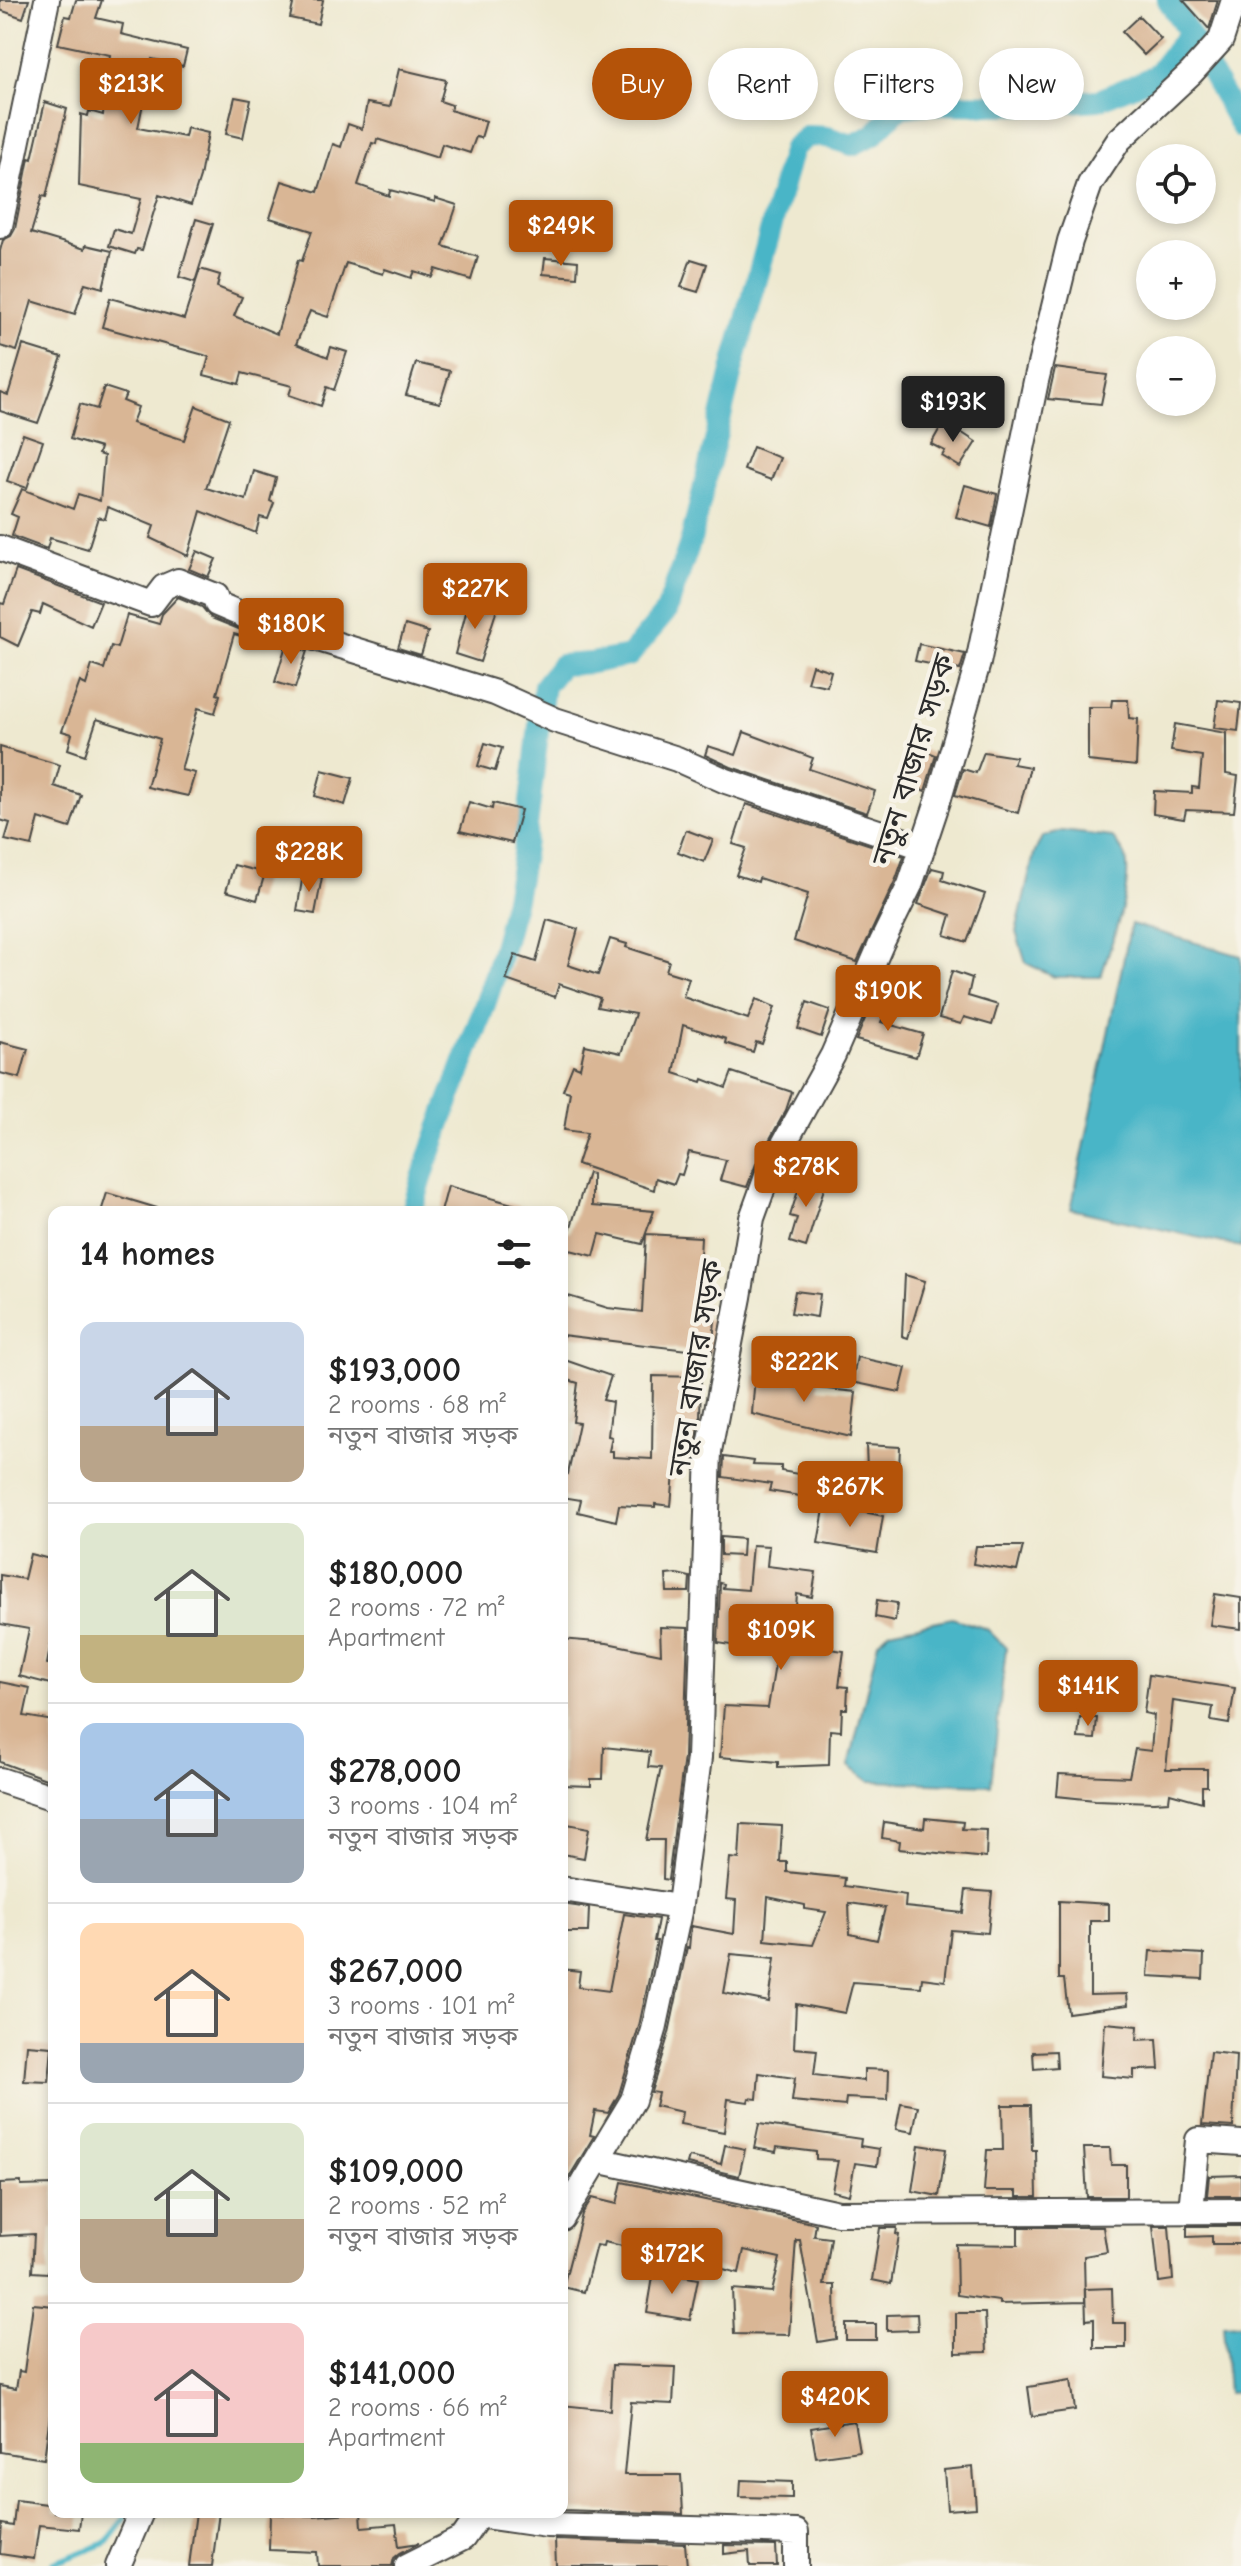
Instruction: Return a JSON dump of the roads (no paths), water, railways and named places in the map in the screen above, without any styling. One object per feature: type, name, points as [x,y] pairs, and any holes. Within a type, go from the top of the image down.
[{"type":"street","points":[[0,226],[47,0]]},
{"type":"street","name":"নতুন বাজার সড়ক","points":[[568,2208],[633,2100],[654,2030],[679,1907],[699,1758],[709,1451],[752,1218],[769,1171],[833,1055],[910,885],[923,847],[978,663],[1036,381],[1070,241],[1090,184],[1119,140],[1191,73],[1221,40],[1234,0]]},
{"type":"street","points":[[0,548],[151,604],[164,587],[178,581],[215,596],[217,604],[250,618],[383,660],[440,674],[495,693],[555,720],[677,759],[726,781],[923,847]]},
{"type":"street","points":[[0,1780],[48,1796]]},
{"type":"street","points":[[568,1890],[679,1907]]},
{"type":"street","points":[[1191,2210],[1198,2140],[1241,2143]]},
{"type":"street","points":[[597,2160],[838,2213],[1241,2211]]},
{"type":"street","points":[[118,2566],[138,2518]]},
{"type":"street","points":[[407,2566],[431,2560],[463,2538],[476,2518]]},
{"type":"street","points":[[507,2518],[547,2525],[796,2532],[796,2566]]},
{"type":"water","points":[[1062,831],[1112,837],[1126,858],[1124,902],[1101,977],[1054,977],[1026,963],[1016,932],[1034,854],[1042,837]]},
{"type":"water","points":[[1131,924],[1241,956],[1241,1247],[1071,1209]]},
{"type":"water","points":[[952,1618],[987,1629],[1006,1648],[991,1785],[869,1781],[849,1766],[878,1642],[890,1631]]},
{"type":"water","points":[[1241,2324],[1241,2392],[1228,2393],[1223,2325]]},
{"type":"waterway","points":[[1168,0],[1241,127]]},
{"type":"waterway","points":[[414,1206],[495,975],[513,909],[544,686],[561,665],[629,656],[666,612],[691,540],[734,363],[793,148],[808,136],[827,137],[852,145],[873,135],[899,108],[929,104],[1022,105],[1099,100],[1155,76],[1189,33]]},
{"type":"waterway","points":[[54,2563],[106,2543],[125,2518]]}]
